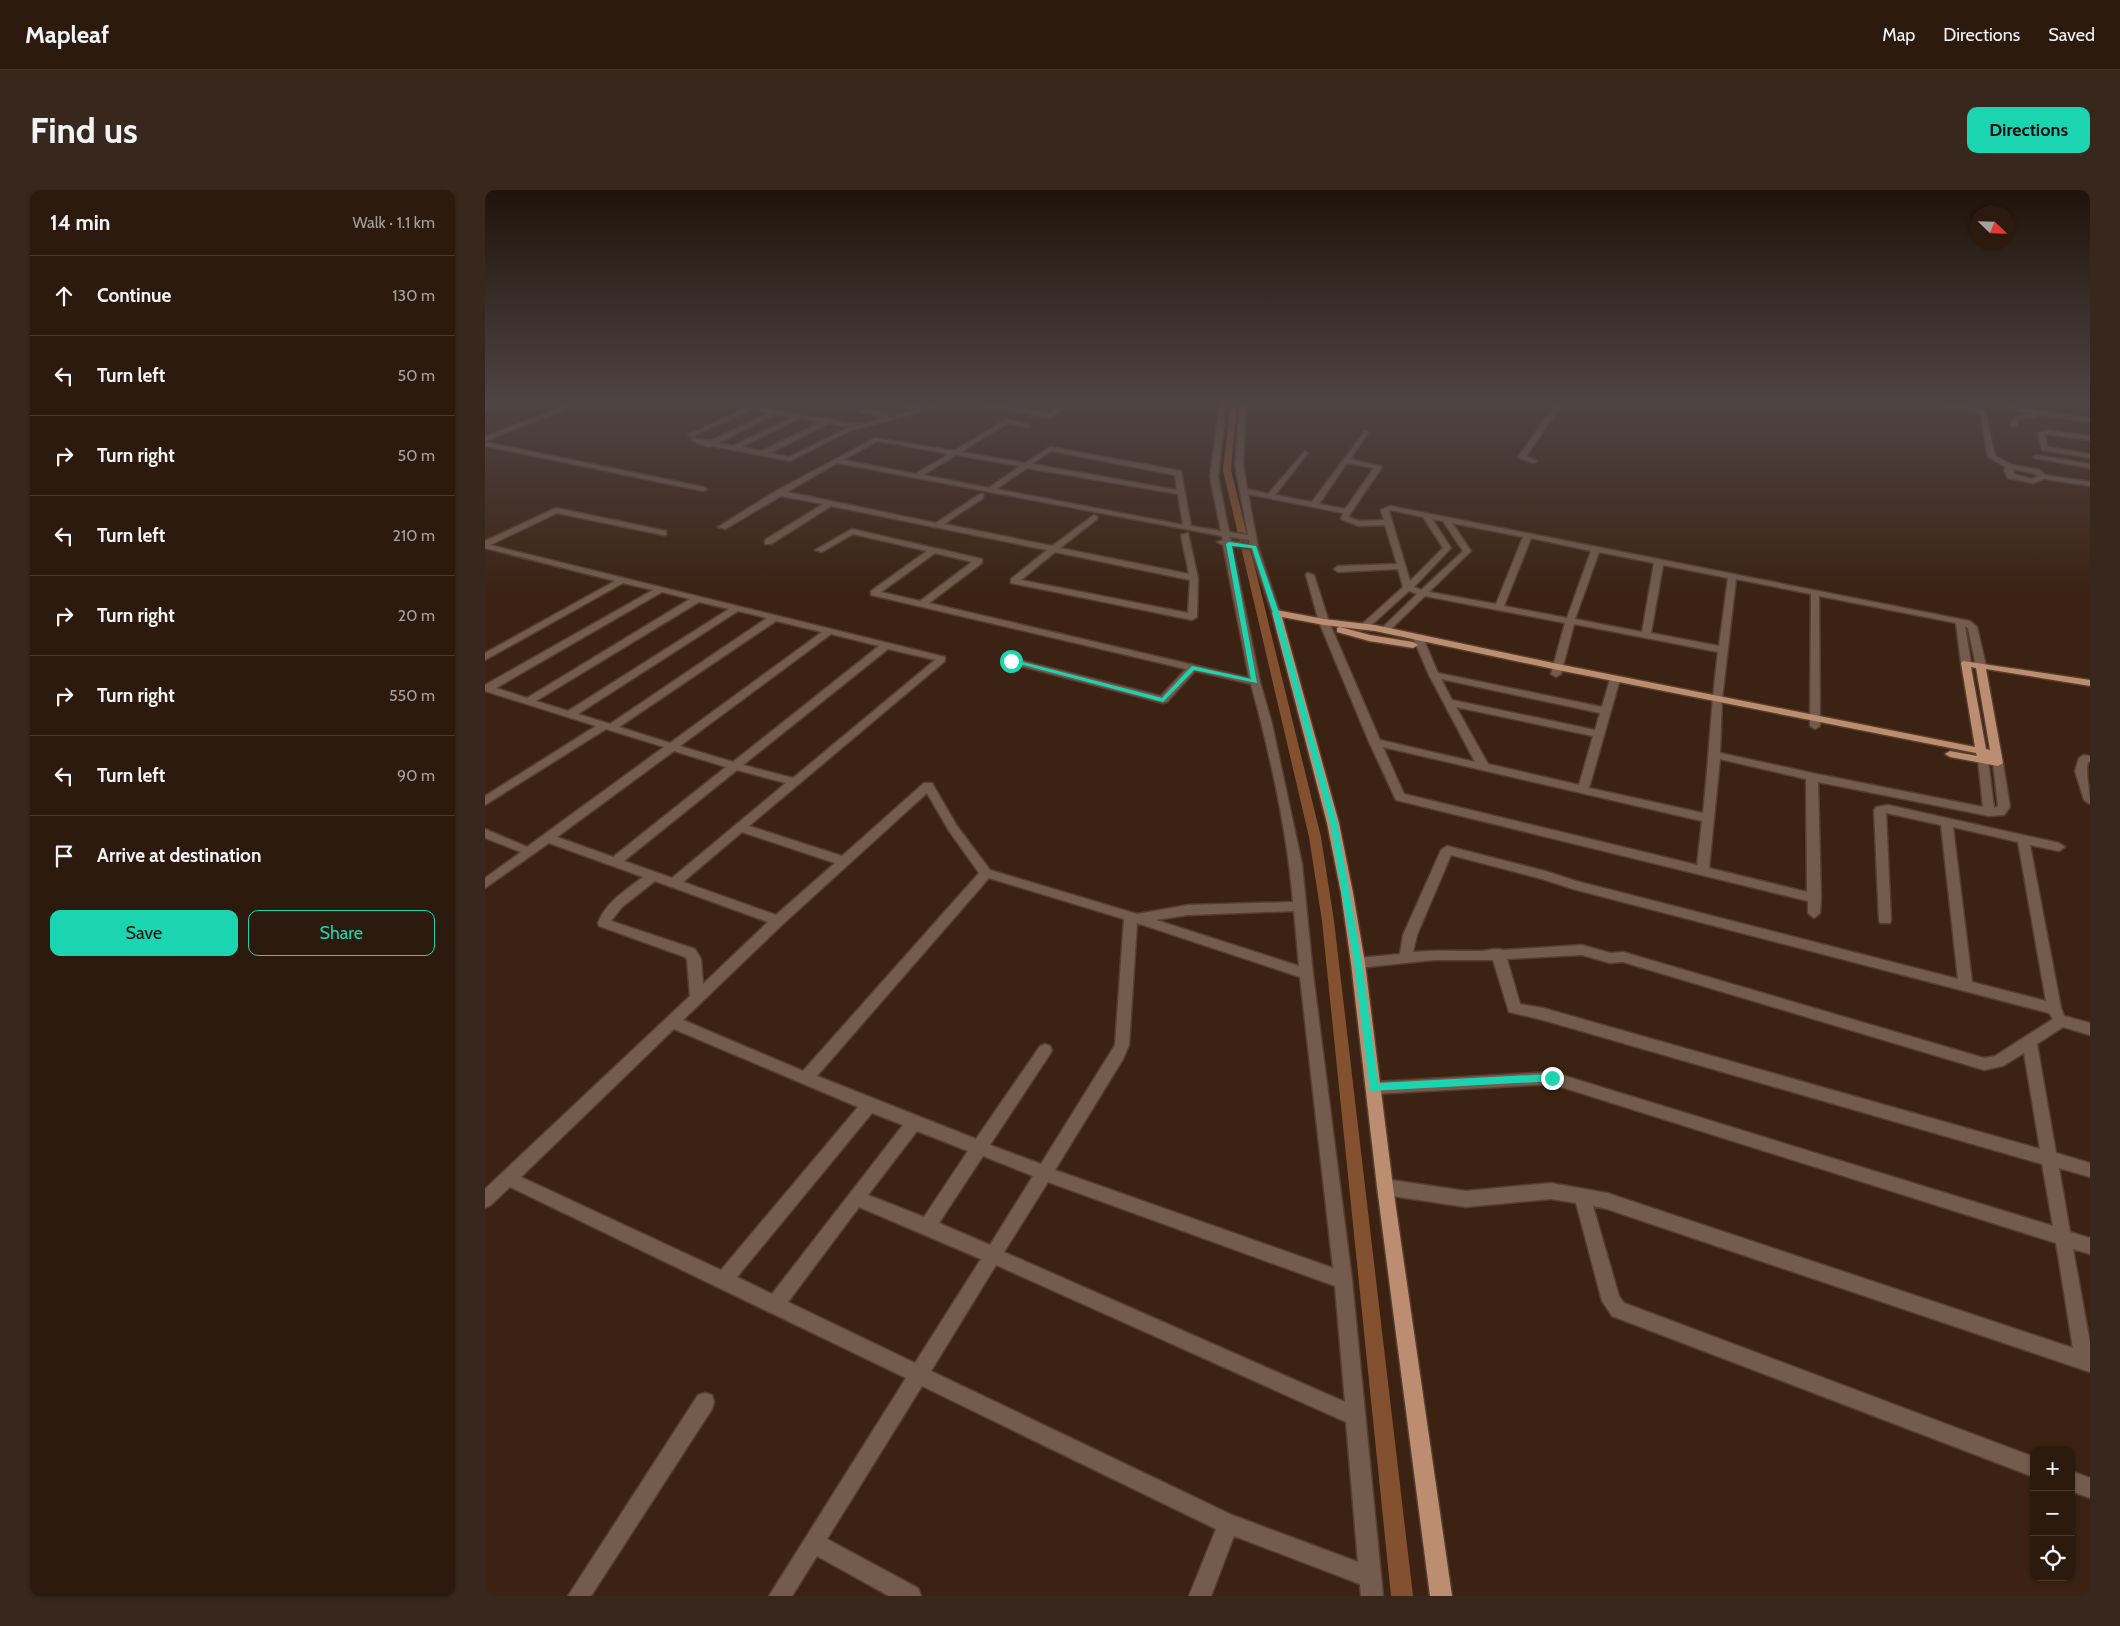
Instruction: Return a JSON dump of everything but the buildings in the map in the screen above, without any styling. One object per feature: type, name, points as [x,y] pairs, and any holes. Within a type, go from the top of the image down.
[{"type":"main road","points":[[1419,642],[1385,630],[1276,613],[1333,823],[1358,963],[1385,1187],[1441,1596]]},
{"type":"main road","points":[[1324,622],[1342,631],[1369,638],[1419,642],[1997,759],[1982,670]]},
{"type":"main road","points":[[1982,756],[1967,667],[2090,688]]},
{"type":"main road","points":[[1982,670],[2090,683]]},
{"type":"street","points":[[595,467],[703,489]]},
{"type":"street","points":[[722,527],[825,467]]},
{"type":"street","points":[[829,467],[1094,517],[1250,542]]},
{"type":"street","points":[[866,467],[1186,532]]},
{"type":"street","points":[[917,476],[932,467]]},
{"type":"street","points":[[989,491],[1024,467]]},
{"type":"street","points":[[1035,467],[1182,493]]},
{"type":"street","points":[[1094,517],[1014,581],[1192,618],[1194,578],[1178,473],[1145,467]]},
{"type":"street","points":[[1215,467],[1218,502],[1231,540],[1255,682],[1267,724],[1296,864],[1306,974],[1343,1280],[1372,1596]]},
{"type":"street","points":[[1239,467],[1250,542],[1276,613]]},
{"type":"street","points":[[1269,497],[1294,467]]},
{"type":"street","points":[[1314,505],[1343,467]]},
{"type":"street","points":[[1376,467],[1378,467],[1344,517],[1353,523],[1389,522]]},
{"type":"street","points":[[2015,477],[2008,470],[2011,467],[2037,472],[2043,478]]},
{"type":"street","points":[[2007,479],[2015,477],[2033,480],[2043,478],[2090,484]]},
{"type":"street","points":[[1244,491],[1348,512]]},
{"type":"street","points":[[779,492],[1194,578]]},
{"type":"street","points":[[938,525],[980,496]]},
{"type":"street","points":[[768,542],[831,503]]},
{"type":"street","points":[[1723,650],[1421,593],[1409,588],[1385,510],[1386,508],[1426,515],[1960,621],[1972,627],[1982,670]]},
{"type":"street","points":[[485,545],[556,510],[663,533]]},
{"type":"street","points":[[1364,626],[1409,588],[1447,548],[1426,515]]},
{"type":"street","points":[[1385,630],[1421,593],[1467,551],[1446,519]]},
{"type":"street","points":[[819,550],[851,531],[979,561],[922,604]]},
{"type":"street","points":[[1499,607],[1528,535]]},
{"type":"street","points":[[485,545],[942,659],[675,883]]},
{"type":"street","points":[[1557,670],[1570,621],[1596,548]]},
{"type":"street","points":[[934,550],[875,593],[1255,682]]},
{"type":"street","points":[[1646,636],[1659,561]]},
{"type":"street","points":[[1338,569],[1402,566]]},
{"type":"street","points":[[1310,575],[1324,622],[1374,742],[1400,797],[1815,898]]},
{"type":"street","points":[[1703,870],[1715,755],[1717,702],[1732,576]]},
{"type":"street","points":[[485,657],[622,580]]},
{"type":"street","points":[[487,689],[662,589]]},
{"type":"street","points":[[1815,593],[1815,722]]},
{"type":"street","points":[[527,702],[699,598]]},
{"type":"street","points":[[571,714],[737,608]]},
{"type":"street","points":[[485,801],[608,726],[775,617]]},
{"type":"street","points":[[1960,621],[1967,667]]},
{"type":"street","points":[[485,884],[826,630]]},
{"type":"street","points":[[1419,642],[1434,675],[1483,766]]},
{"type":"street","points":[[614,862],[887,645]]},
{"type":"street","points":[[1011,661],[1163,700],[1192,668]]},
{"type":"street","points":[[1434,675],[1604,711]]},
{"type":"street","points":[[1583,790],[1604,711],[1614,682]]},
{"type":"street","points":[[487,689],[734,766],[795,782]]},
{"type":"street","points":[[1448,702],[1598,734]]},
{"type":"street","points":[[1374,742],[1707,818]]},
{"type":"street","points":[[485,874],[669,746]]},
{"type":"street","points":[[1715,755],[1812,777],[1989,812],[2000,812],[2004,807],[1997,759]]},
{"type":"street","points":[[1982,756],[1989,812]]},
{"type":"street","points":[[2090,759],[2084,758],[2079,771],[2090,800]]},
{"type":"street","points":[[1812,777],[1814,913]]},
{"type":"street","points":[[485,1200],[779,921],[928,786],[953,828],[986,872],[1134,917],[1306,974]]},
{"type":"street","points":[[1885,920],[1880,810],[1888,809],[2059,847]]},
{"type":"street","points":[[1947,823],[1965,984]]},
{"type":"street","points":[[741,828],[844,861]]},
{"type":"street","points":[[485,833],[522,848]]},
{"type":"street","points":[[548,838],[779,921]]},
{"type":"street","points":[[2023,839],[2055,1009],[2061,1022],[2090,1030]]},
{"type":"street","points":[[1405,959],[1409,934],[1447,850],[1545,875],[1573,885],[1965,984],[2055,1009]]},
{"type":"street","points":[[806,1078],[986,872]]},
{"type":"street","points":[[653,876],[605,916],[604,923],[690,953],[694,959],[697,1000]]},
{"type":"street","points":[[1134,917],[1188,910],[1299,906]]},
{"type":"street","points":[[780,1596],[1118,1055],[1122,1045],[1134,917]]},
{"type":"street","points":[[1358,963],[1434,955],[1479,956],[1498,953],[1582,950],[1610,958],[1623,958],[1984,1064],[1999,1062],[2030,1044],[2061,1022]]},
{"type":"street","points":[[1498,953],[1514,1008],[1543,1014],[2090,1170]]},
{"type":"street","points":[[673,1022],[914,1123],[1044,1173],[1343,1280]]},
{"type":"street","points":[[1385,1187],[1466,1200],[1551,1191],[1607,1201],[2087,1362],[2030,1044]]},
{"type":"street","points":[[927,1226],[1045,1050]]},
{"type":"street","points":[[1374,1088],[1552,1078],[2090,1246]]},
{"type":"street","points":[[724,1280],[869,1105]]},
{"type":"street","points":[[775,1304],[914,1123]]},
{"type":"street","points":[[507,1178],[775,1304],[1228,1524],[1371,1577]]},
{"type":"street","points":[[856,1198],[927,1226],[1355,1416]]},
{"type":"street","points":[[1583,1198],[1611,1301],[1618,1310],[2030,1465]]},
{"type":"street","points":[[579,1596],[705,1402]]},
{"type":"street","points":[[2075,1482],[2090,1488]]},
{"type":"street","points":[[1200,1596],[1228,1524]]},
{"type":"street","points":[[813,1543],[910,1596]]},
{"type":"waterway","points":[[1227,467],[1315,837],[1328,921],[1402,1596]]},
{"type":"route","points":[[1011,661],[1163,700],[1192,668],[1255,682],[1229,544],[1254,546],[1276,613],[1333,823],[1358,963],[1374,1088],[1552,1078]]}]
